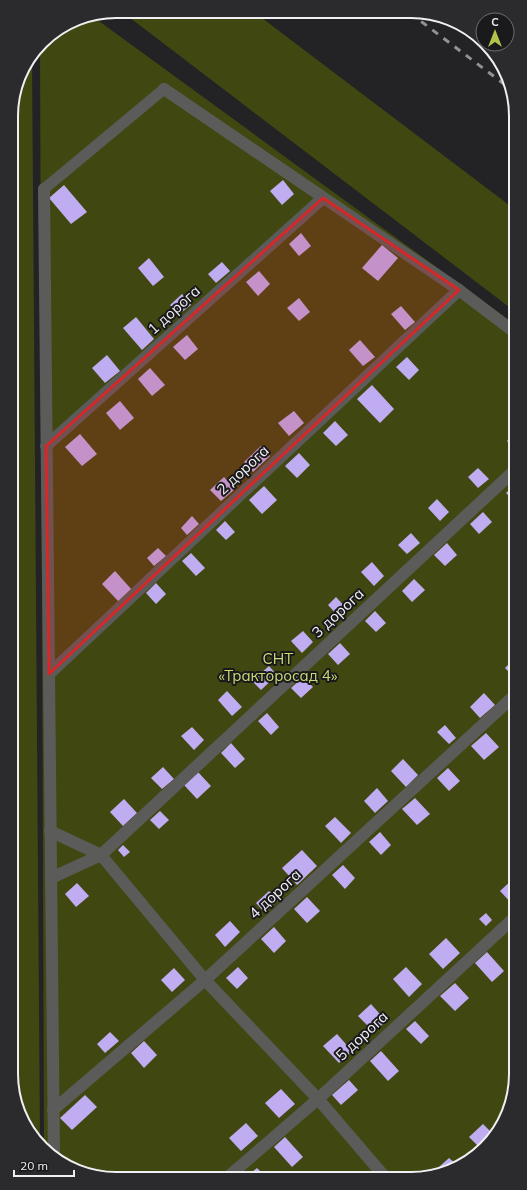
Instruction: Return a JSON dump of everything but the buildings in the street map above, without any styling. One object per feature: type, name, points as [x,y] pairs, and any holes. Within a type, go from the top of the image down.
[{"type":"street","points":[[164,89],[459,290],[509,328]]},
{"type":"street","points":[[44,189],[54,1150]]},
{"type":"street","name":"1 дорога","points":[[46,446],[324,198]]},
{"type":"street","name":"2 дорога","points":[[49,674],[459,290]]},
{"type":"street","name":"3 дорога","points":[[51,878],[101,855],[509,475]]},
{"type":"street","name":"4 дорога","points":[[53,1110],[205,980],[509,701]]},
{"type":"street","points":[[50,831],[101,855],[205,980],[318,1099],[381,1172]]},
{"type":"street","name":"5 дорога","points":[[234,1172],[318,1099],[509,923]]},
{"type":"lane","points":[[44,189],[164,89]]},
{"type":"highlighted area","points":[[323,198],[459,290],[49,674],[46,446]]},
{"type":"green space","points":[[130,18],[262,18],[509,205],[509,307]]},
{"type":"green space","name":"СНТ «Тракторосад 4»","points":[[97,20],[509,320],[509,1080],[502,1111],[485,1139],[476,1148],[454,1162],[436,1169],[424,1171],[103,1171],[85,1167],[73,1162],[56,1152],[44,1140],[40,54],[51,42],[67,31],[85,23]]},
{"type":"green space","points":[[32,67],[40,1136],[25,1111],[21,1099],[18,1074],[18,110],[21,91],[25,79]]},
{"type":"railway","points":[[417,18],[504,84]]}]
